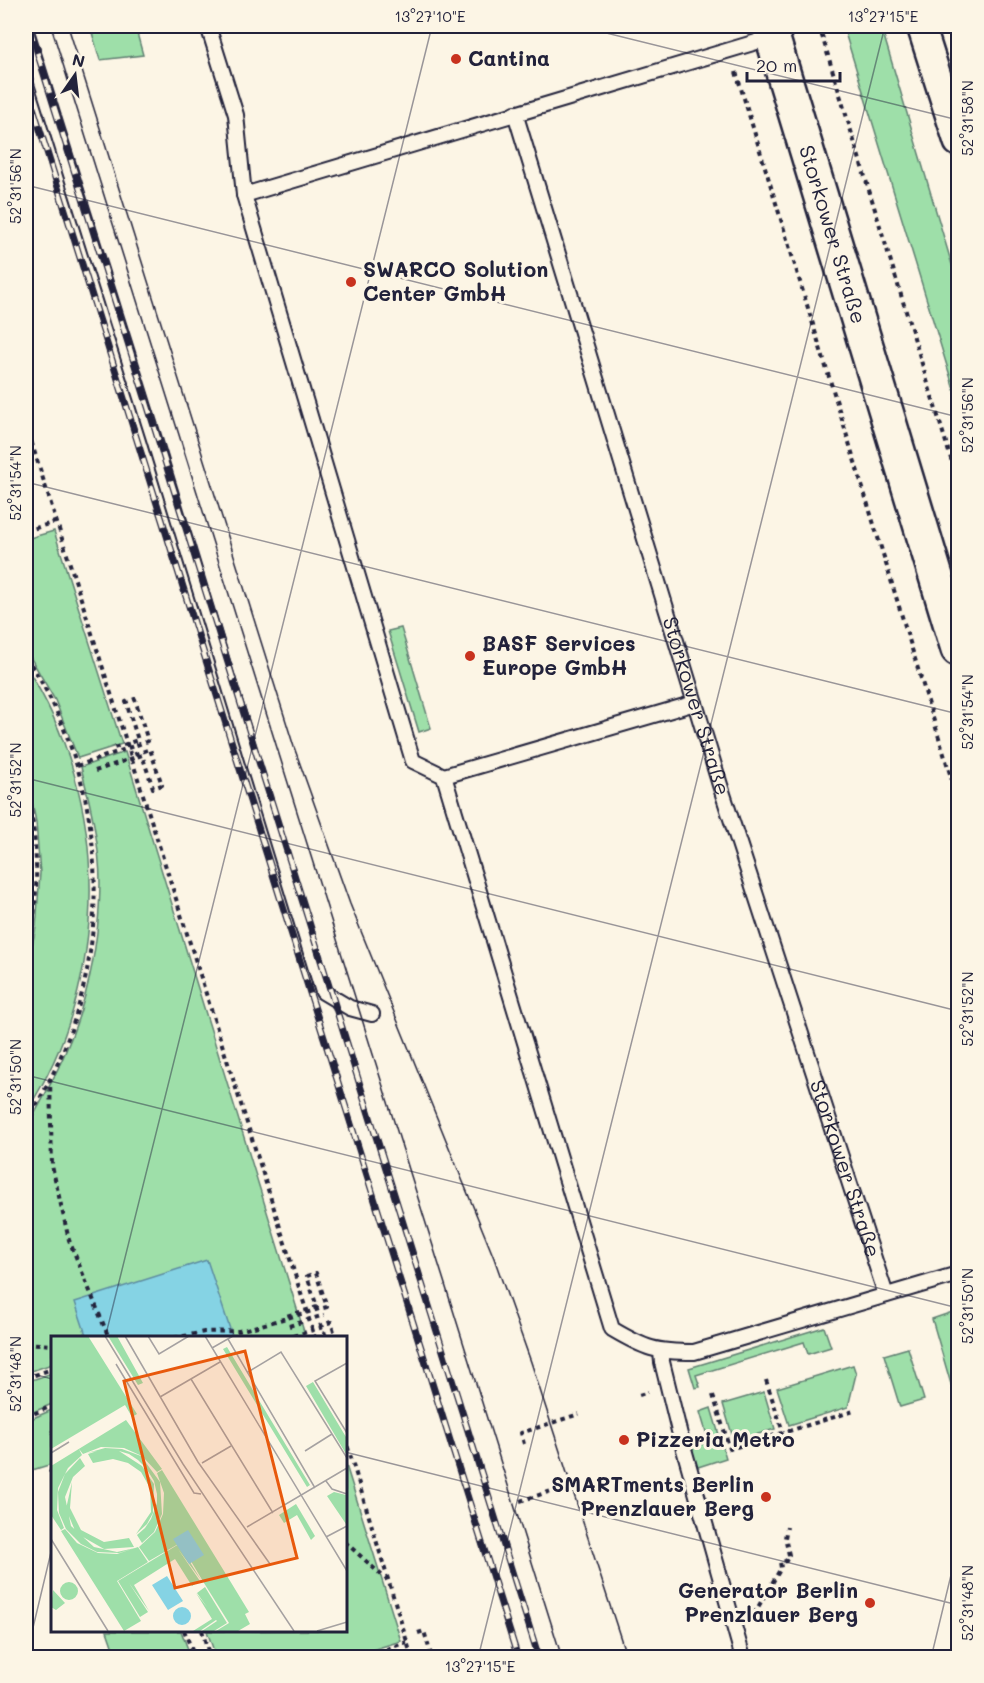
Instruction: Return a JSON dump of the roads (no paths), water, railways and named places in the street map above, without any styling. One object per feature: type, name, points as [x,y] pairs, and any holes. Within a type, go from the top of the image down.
[{"type":"main road","name":"Storkower Straße","points":[[771,31],[958,650]]},
{"type":"street","points":[[921,26],[958,142]]},
{"type":"lane","points":[[208,26],[236,115],[244,195],[413,761],[444,776],[695,703]]},
{"type":"lane","points":[[26,31],[154,439],[323,992],[350,1008],[372,1014]]},
{"type":"lane","points":[[244,195],[515,113],[661,72],[771,31]]},
{"type":"lane","name":"Storkower Straße","points":[[515,113],[695,703],[886,1295]]},
{"type":"lane","points":[[444,776],[612,1329],[639,1345],[662,1352],[694,1352],[958,1274]]},
{"type":"lane","points":[[662,1352],[662,1362],[680,1435],[743,1658]]},
{"type":"water","points":[[207,1260],[232,1336],[86,1336],[75,1302]]},
{"type":"tram line","points":[[51,26],[562,1658]]},
{"type":"tram line","points":[[68,26],[294,747],[350,904],[494,1258],[531,1362],[627,1658]]},
{"type":"railway","points":[[29,26],[539,1658]]},
{"type":"railway","points":[[26,85],[518,1658]]},
{"type":"place","name":"Cantina","points":[[456,59]]},
{"type":"place","name":"SWARCO Solution Center GmbH","points":[[351,282]]},
{"type":"place","name":"BASF Services Europe GmbH","points":[[470,656]]},
{"type":"place","name":"Pizzeria Metro","points":[[624,1440]]},
{"type":"place","name":"SMARTments Berlin Prenzlauer Berg","points":[[766,1497]]},
{"type":"place","name":"Generator Berlin Prenzlauer Berg","points":[[870,1603]]}]
